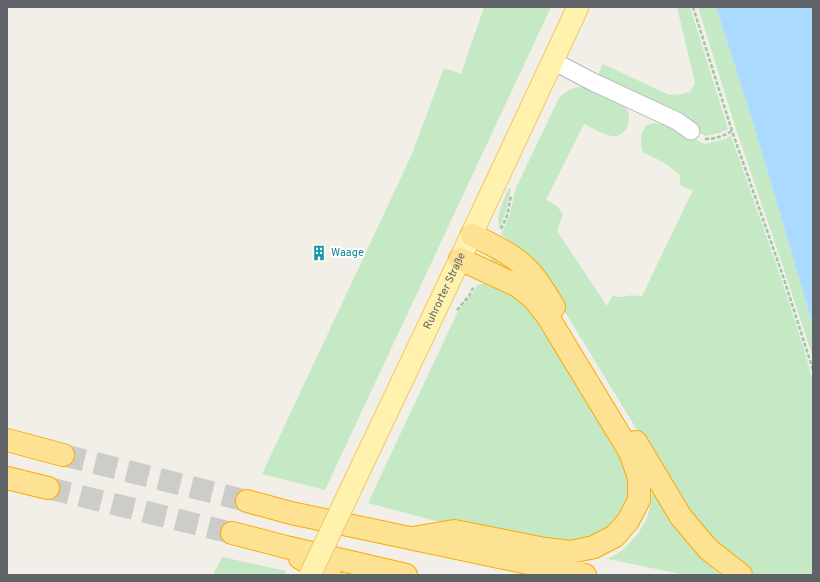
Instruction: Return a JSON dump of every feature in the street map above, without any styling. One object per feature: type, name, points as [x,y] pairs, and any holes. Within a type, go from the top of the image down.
[{"type":"highway","points":[[472,235],[507,253],[532,274],[553,305],[681,517],[708,549],[741,575]]},
{"type":"highway","points":[[412,538],[454,531],[545,549],[571,552],[594,547],[614,536],[628,521],[638,500],[639,478],[630,452],[548,317],[534,299],[518,286],[460,260]]},
{"type":"highway","points":[[7,440],[63,455]]},
{"type":"highway","points":[[7,478],[48,488]]},
{"type":"highway","points":[[247,501],[291,513],[585,575]]},
{"type":"highway","points":[[232,533],[406,575]]},
{"type":"highway","points":[[286,547],[296,556],[330,575]]},
{"type":"main road","name":"Ruhrorter Straße","points":[[310,575],[472,235],[578,7]]},
{"type":"lane","points":[[553,61],[684,126]]},
{"type":"path","points":[[693,7],[732,131],[783,276],[813,370]]},
{"type":"path","points":[[684,126],[704,139],[721,137],[732,131]]},
{"type":"green space","points":[[484,7],[551,7],[325,490],[262,474],[412,154],[444,68],[461,74]]},
{"type":"green space","points":[[677,7],[690,7],[728,129],[719,133],[706,136],[700,133],[696,125],[682,113],[598,75],[603,64],[669,95],[690,92],[695,83]]},
{"type":"green space","points":[[698,7],[716,7],[752,119],[813,325],[813,358],[735,126]]},
{"type":"green space","points":[[578,87],[590,88],[621,103],[627,109],[629,114],[629,123],[627,128],[617,136],[605,134],[584,124],[546,200],[557,206],[563,214],[557,231],[607,306],[613,295],[616,297],[642,296],[693,190],[681,186],[679,174],[663,162],[643,152],[641,147],[642,132],[647,125],[654,123],[662,124],[705,144],[731,136],[781,278],[813,382],[813,575],[754,575],[715,544],[682,504],[553,292],[523,252],[501,234],[509,217],[516,188],[558,100],[566,92]]},
{"type":"green space","points":[[509,188],[511,190],[505,214],[499,229],[499,213]]},
{"type":"green space","points":[[494,256],[521,275],[489,262]]},
{"type":"green space","points":[[489,283],[499,286],[530,306],[625,453],[631,499],[611,530],[571,545],[455,526],[368,503],[458,311],[473,293],[477,285]]},
{"type":"green space","points":[[652,487],[701,557],[720,575],[686,575],[608,559],[623,550],[638,534],[647,518],[651,504]]},
{"type":"green space","points":[[222,557],[286,571],[284,575],[213,575]]},
{"type":"water","points":[[716,7],[813,7],[813,325],[752,119]]},
{"type":"tunnel","points":[[63,455],[247,501]]},
{"type":"tunnel","points":[[48,488],[232,533]]},
{"type":"place","name":"Waage","points":[[319,253]]}]
